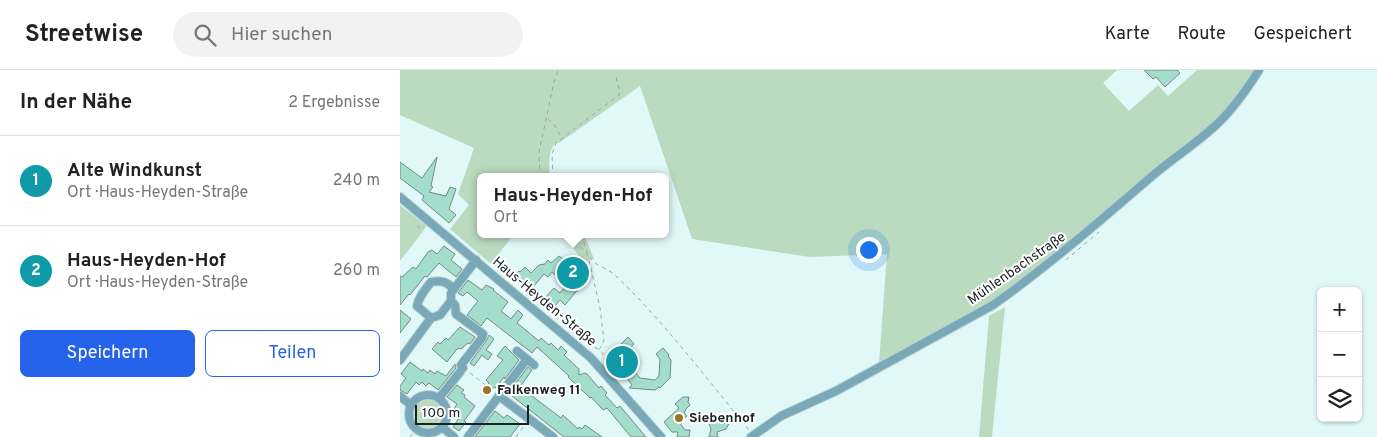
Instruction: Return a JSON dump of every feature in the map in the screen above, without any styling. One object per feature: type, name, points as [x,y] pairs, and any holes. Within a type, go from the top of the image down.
[{"type":"street","name":"Mühlenbachstraße","points":[[751,437],[781,416],[836,391],[993,305],[1016,289],[1217,124],[1259,70]]},
{"type":"street","name":"Haus-Heyden-Straße","points":[[400,197],[591,358],[661,437]]},
{"type":"street","points":[[400,360],[431,318],[440,315],[451,301],[451,293],[476,260]]},
{"type":"street","points":[[431,318],[417,306],[418,298],[424,290],[431,282],[438,280],[445,282],[454,289]]},
{"type":"street","points":[[439,398],[462,370],[461,365],[483,334],[456,314],[455,305],[451,301]]},
{"type":"street","points":[[517,351],[534,365]]},
{"type":"street","points":[[468,437],[526,359]]},
{"type":"street","points":[[431,395],[439,398],[445,404],[447,410],[447,418],[442,428],[430,433],[424,433],[416,429],[410,421],[408,410],[411,405],[423,396],[431,395]]},
{"type":"street","points":[[400,396],[411,405]]},
{"type":"street","points":[[499,396],[552,437]]},
{"type":"street","points":[[442,428],[454,437]]},
{"type":"path","points":[[540,173],[539,152],[552,89],[558,70]]},
{"type":"path","points":[[553,173],[551,160],[553,149],[562,139],[620,92],[615,74]]},
{"type":"path","points":[[547,119],[556,127],[562,139]]},
{"type":"path","points":[[574,238],[588,256],[598,265],[616,276],[677,342],[749,430],[754,427]]},
{"type":"path","points":[[584,238],[600,308],[604,340],[602,347],[591,358]]},
{"type":"path","points":[[462,370],[499,396]]},
{"type":"path","points":[[516,437],[529,419]]},
{"type":"path","points":[[410,437],[416,429]]},
{"type":"green space","points":[[400,70],[1117,70],[1103,83],[1129,111],[1158,85],[1168,96],[1197,70],[1255,70],[1241,91],[1217,119],[1078,238],[987,305],[879,363],[887,254],[810,257],[692,239],[640,86],[559,143],[555,143],[550,155],[550,173],[477,173],[477,238],[511,238],[491,264],[450,229],[469,205],[458,194],[474,148],[400,115]]},
{"type":"green space","points":[[400,205],[427,226],[400,261]]},
{"type":"green space","points":[[562,238],[586,238],[594,259],[584,261]]},
{"type":"green space","points":[[1005,307],[992,437],[979,437],[989,316]]},
{"type":"green space","points":[[428,400],[438,404],[442,414],[438,424],[428,428],[418,424],[414,414],[418,404]]},
{"type":"building","points":[[1144,70],[1177,70],[1180,73],[1165,87],[1156,77],[1153,79]]},
{"type":"building","points":[[437,157],[431,186],[433,187],[429,192],[446,196],[450,187],[456,189],[449,209],[456,215],[449,223],[422,200],[424,196],[400,178],[400,162],[422,178]]},
{"type":"building","points":[[444,246],[455,254],[451,260],[462,269],[456,277],[439,263],[400,305],[400,276],[402,277],[413,267],[416,269],[428,252],[432,250],[437,254]]},
{"type":"building","points":[[559,256],[569,264],[572,260],[578,265],[576,268],[583,273],[575,282],[581,286],[565,305],[560,300],[553,308],[543,300],[554,288],[560,293],[568,283],[557,273],[555,275],[552,272],[548,277],[544,274],[534,286],[526,280],[522,285],[493,264],[497,259],[516,274],[525,267],[531,273],[539,265],[545,264],[548,260],[551,263]]},
{"type":"building","points":[[468,280],[482,290],[486,285],[494,289],[508,302],[501,311],[511,319],[518,310],[523,315],[517,323],[539,341],[541,338],[549,345],[551,343],[558,350],[561,346],[567,352],[564,355],[579,369],[579,375],[587,374],[599,388],[601,386],[607,393],[605,395],[617,408],[620,406],[646,437],[631,437],[607,408],[603,410],[537,347],[532,353],[487,318],[481,326],[467,315],[478,301],[467,292],[463,296],[458,293]]},
{"type":"building","points":[[400,310],[411,319],[400,333]]},
{"type":"building","points":[[460,327],[475,337],[470,344],[468,343],[461,349],[456,350],[447,362],[432,349],[438,342],[440,344],[446,338],[448,340]]},
{"type":"building","points":[[489,335],[494,339],[486,350],[492,354],[488,360],[482,355],[474,366],[470,363]]},
{"type":"building","points":[[628,337],[634,344],[629,349],[628,364],[640,378],[655,380],[659,376],[660,359],[656,354],[663,348],[669,355],[671,360],[670,378],[660,388],[655,390],[629,388],[632,385],[617,365],[618,347]]},
{"type":"building","points":[[505,346],[519,360],[505,379],[504,377],[496,388],[494,387],[489,393],[484,390],[489,383],[486,380],[503,360],[497,356]]},
{"type":"building","points":[[410,362],[422,371],[423,369],[428,373],[430,370],[435,374],[437,371],[446,376],[455,364],[456,368],[438,390],[429,383],[426,386],[422,382],[419,385],[416,382],[407,394],[400,390],[400,386],[406,378],[401,374]]},
{"type":"building","points":[[528,367],[532,370],[520,387],[561,418],[563,415],[578,429],[579,427],[582,429],[585,425],[602,437],[564,437],[508,393]]},
{"type":"building","points":[[457,385],[464,390],[461,393],[465,395],[464,397],[475,406],[459,431],[453,427],[459,418],[456,415],[458,412],[454,409],[457,404],[447,397]]},
{"type":"building","name":"Siebenhof","points":[[683,397],[689,397],[688,402],[690,405],[684,413],[687,416],[682,420],[681,425],[685,430],[690,430],[689,437],[677,437],[678,432],[672,432],[664,422],[679,408],[675,404]]},
{"type":"building","points":[[495,411],[504,418],[507,415],[520,424],[510,437],[475,437]]},
{"type":"building","name":"Siebenhof","points":[[714,418],[723,419],[724,423],[729,424],[726,429],[717,432],[718,437],[709,437],[711,429],[709,424],[713,422]]},
{"type":"place","name":"Haus-Heyden-Hof","points":[[573,273]]},
{"type":"place","name":"Alte Windkunst","points":[[622,362]]},
{"type":"place","name":"Falkenweg 11","points":[[487,390]]},
{"type":"place","name":"Siebenhof","points":[[679,418]]}]
